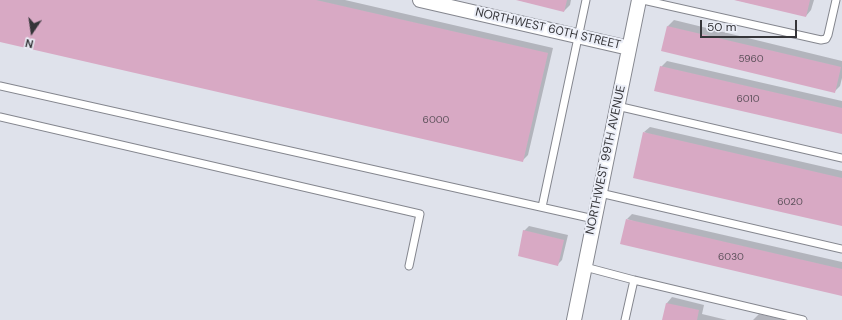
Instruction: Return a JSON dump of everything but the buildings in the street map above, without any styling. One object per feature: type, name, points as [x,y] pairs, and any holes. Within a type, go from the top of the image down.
[{"type":"street","name":"NORTHWEST 60TH STREET","points":[[420,0],[629,48]]},
{"type":"street","name":"NORTHWEST 99TH AVENUE","points":[[574,320],[639,0]]},
{"type":"lane","points":[[542,207],[580,36],[586,0]]},
{"type":"lane","points":[[643,0],[821,40],[826,39],[828,35],[836,0]]},
{"type":"lane","points":[[0,86],[594,218]]},
{"type":"lane","points":[[617,106],[842,158]]},
{"type":"lane","points":[[0,117],[420,214],[409,266]]},
{"type":"lane","points":[[600,193],[842,249]]},
{"type":"lane","points":[[585,267],[803,320]]},
{"type":"lane","points":[[625,320],[634,280]]}]
